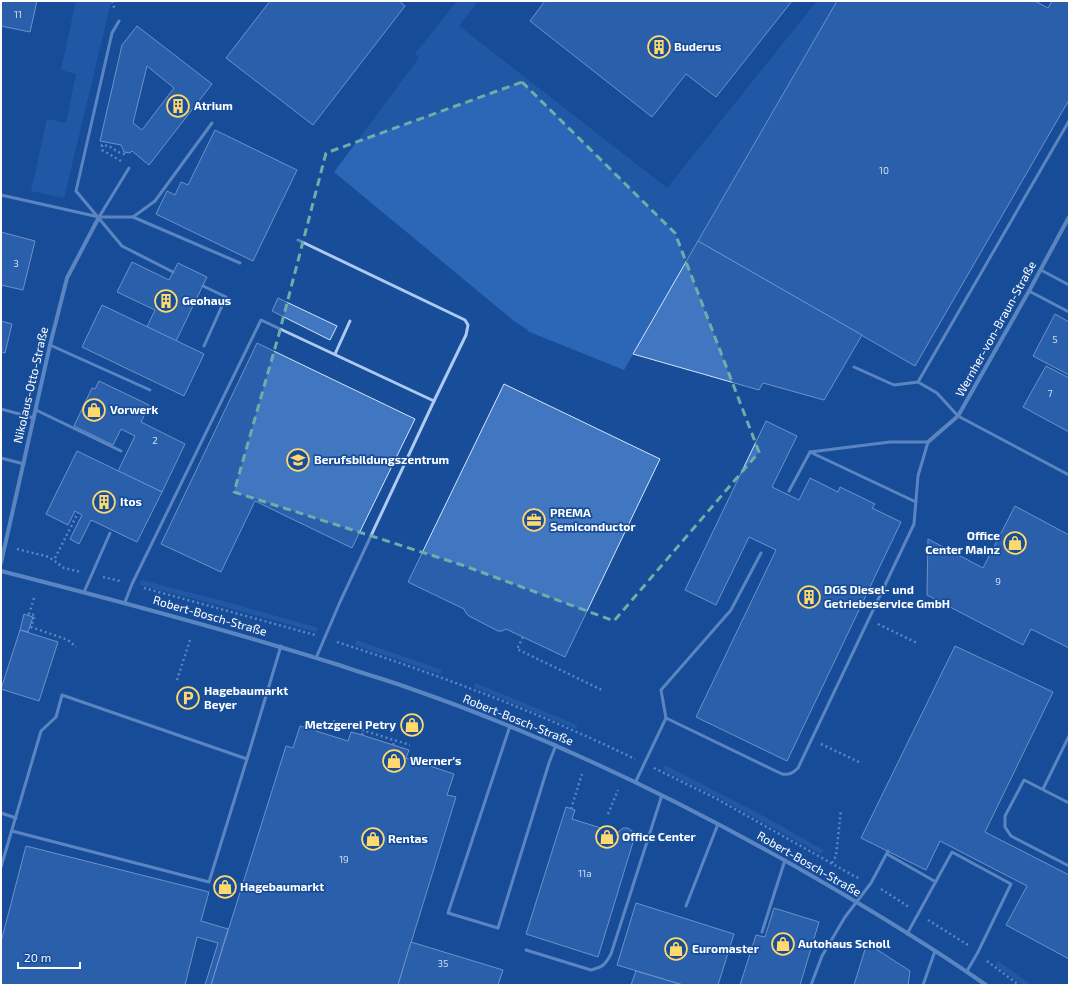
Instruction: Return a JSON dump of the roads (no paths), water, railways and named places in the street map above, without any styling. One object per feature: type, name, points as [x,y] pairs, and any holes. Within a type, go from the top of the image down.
[{"type":"street","name":"Nikolaus-Otto-Straße","points":[[1,563],[50,345],[67,278],[99,217]]},
{"type":"street","name":"Wernher-von-Braun-Straße","points":[[928,442],[958,416],[1041,270],[1069,217]]},
{"type":"street","name":"Robert-Bosch-Straße","points":[[1,571],[125,602],[281,646],[406,686],[556,745],[662,794],[785,860],[856,901],[967,971],[986,985]]},
{"type":"lane","points":[[120,21],[112,33],[76,191],[122,246],[174,272]]},
{"type":"lane","points":[[918,382],[1069,121]]},
{"type":"lane","points":[[133,217],[155,201],[212,123]]},
{"type":"lane","points":[[99,217],[129,168]]},
{"type":"lane","points":[[1,195],[99,217],[133,217],[240,263]]},
{"type":"lane","points":[[298,240],[465,320],[468,325],[466,335],[340,602],[316,658]]},
{"type":"lane","points":[[1041,270],[1069,285]]},
{"type":"lane","points":[[202,286],[226,297],[204,346]]},
{"type":"lane","points":[[1029,291],[1069,312]]},
{"type":"lane","points":[[125,602],[132,584],[261,320],[434,401]]},
{"type":"lane","points":[[335,354],[350,321]]},
{"type":"lane","points":[[50,345],[150,390]]},
{"type":"lane","points":[[854,367],[894,385],[918,382],[937,393],[958,416],[1069,475]]},
{"type":"lane","points":[[1,409],[34,418]]},
{"type":"lane","points":[[36,410],[121,452]]},
{"type":"lane","points":[[666,718],[782,774],[794,773],[798,768],[914,524],[918,476],[928,442],[890,442],[810,452]]},
{"type":"lane","points":[[789,491],[810,452]]},
{"type":"lane","points":[[810,452],[916,502]]},
{"type":"lane","points":[[1,458],[24,464]]},
{"type":"lane","points":[[84,592],[110,533]]},
{"type":"lane","points":[[636,782],[666,718],[661,690],[731,610],[761,553]]},
{"type":"lane","points":[[12,831],[209,882],[281,646]]},
{"type":"lane","points":[[1,867],[41,731],[56,717],[62,695],[247,760]]},
{"type":"lane","points":[[510,726],[448,913],[498,928],[548,763],[556,745]]},
{"type":"lane","points":[[1043,789],[1069,736]]},
{"type":"lane","points":[[1069,803],[1024,780],[1006,816],[1006,827],[1011,836],[1069,866]]},
{"type":"lane","points":[[526,950],[591,970],[600,968],[606,962],[611,954],[662,794]]},
{"type":"lane","points":[[1,813],[16,818]]},
{"type":"lane","points":[[686,906],[718,824]]},
{"type":"lane","points":[[907,934],[952,852],[1011,884],[978,952],[967,971]]},
{"type":"lane","points":[[812,985],[822,956],[845,917],[871,883],[887,853],[936,882]]},
{"type":"lane","points":[[762,932],[785,860]]},
{"type":"lane","points":[[923,985],[935,951]]},
{"type":"place","name":"Buderus","points":[[659,47]]},
{"type":"place","name":"Atrium","points":[[178,106]]},
{"type":"place","name":"Geohaus","points":[[166,301]]},
{"type":"place","name":"Vorwerk","points":[[94,410]]},
{"type":"place","name":"Berufsbildungszentrum","points":[[298,460]]},
{"type":"place","name":"Itos","points":[[104,502]]},
{"type":"place","name":"PREMA Semiconductor","points":[[534,520]]},
{"type":"place","name":"Office Center Mainz","points":[[1015,543]]},
{"type":"place","name":"DGS Diesel- und Getriebeservice GmbH","points":[[809,597]]},
{"type":"place","name":"Hagebaumarkt Beyer","points":[[188,698]]},
{"type":"place","name":"Metzgerei Petry","points":[[412,725]]},
{"type":"place","name":"Werner's","points":[[394,761]]},
{"type":"place","name":"Office Center","points":[[607,837]]},
{"type":"place","name":"Rentas","points":[[373,839]]},
{"type":"place","name":"Hagebaumarkt","points":[[225,887]]},
{"type":"place","name":"Autohaus Scholl","points":[[783,944]]},
{"type":"place","name":"Euromaster","points":[[676,949]]}]
